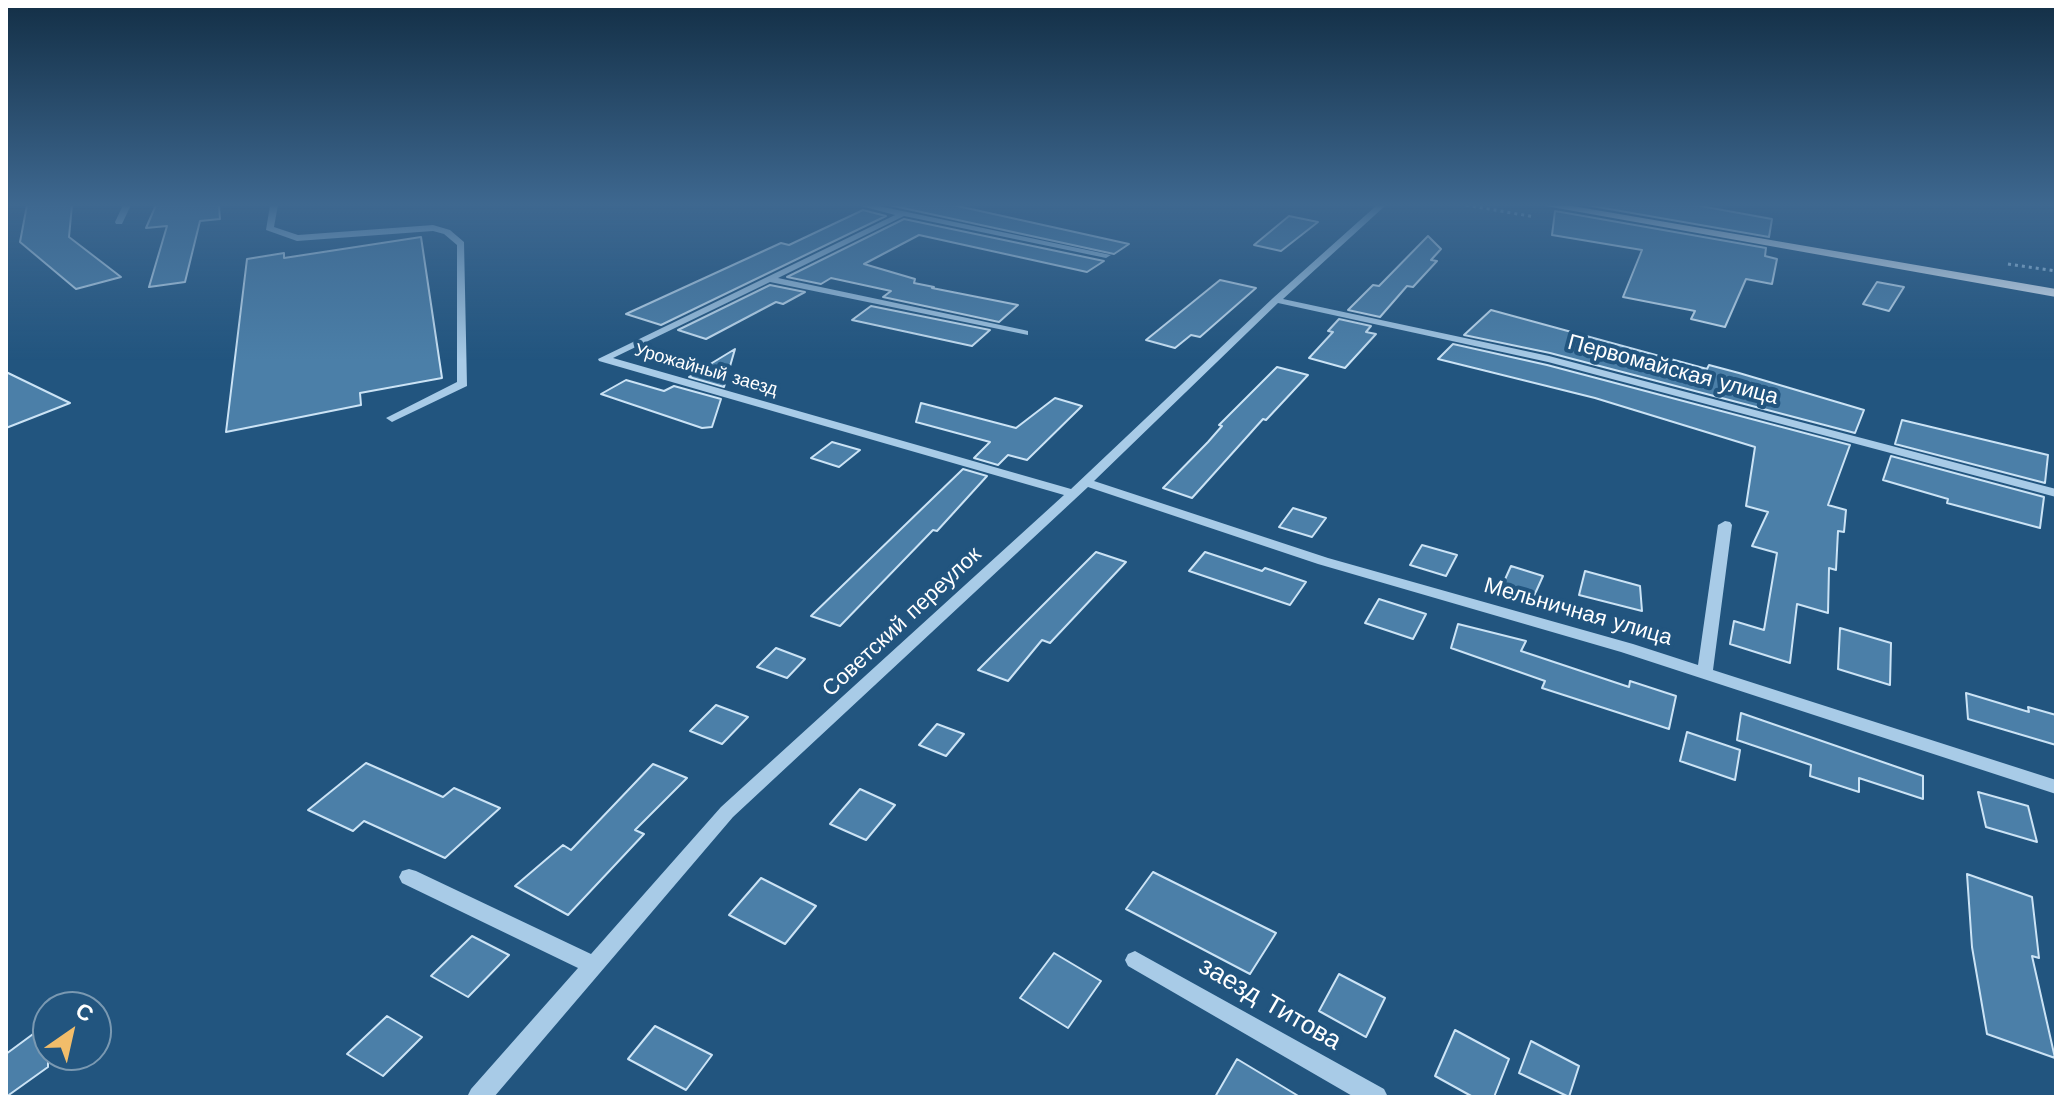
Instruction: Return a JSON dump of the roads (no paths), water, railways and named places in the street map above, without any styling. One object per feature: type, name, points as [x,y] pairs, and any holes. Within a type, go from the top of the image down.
[{"type":"main road","points":[[1844,256],[2056,293]]},
{"type":"street","points":[[392,418],[463,384],[461,256]]},
{"type":"street","name":"Урожайный заезд","points":[[816,256],[603,359],[1073,494]]},
{"type":"street","name":"Советский переулок","points":[[479,1097],[727,812],[1086,482],[1325,256]]},
{"type":"street","points":[[770,279],[1024,333]]},
{"type":"street","name":"Первомайская улица","points":[[1276,300],[1549,359],[2056,493]]},
{"type":"street","name":"Мельничная улица","points":[[1086,482],[1323,561],[1705,674],[2056,787]]},
{"type":"street","points":[[1705,674],[1725,525]]},
{"type":"street","points":[[409,877],[594,965]]},
{"type":"street","name":"заезд Титова","points":[[1135,960],[1376,1097]]}]
